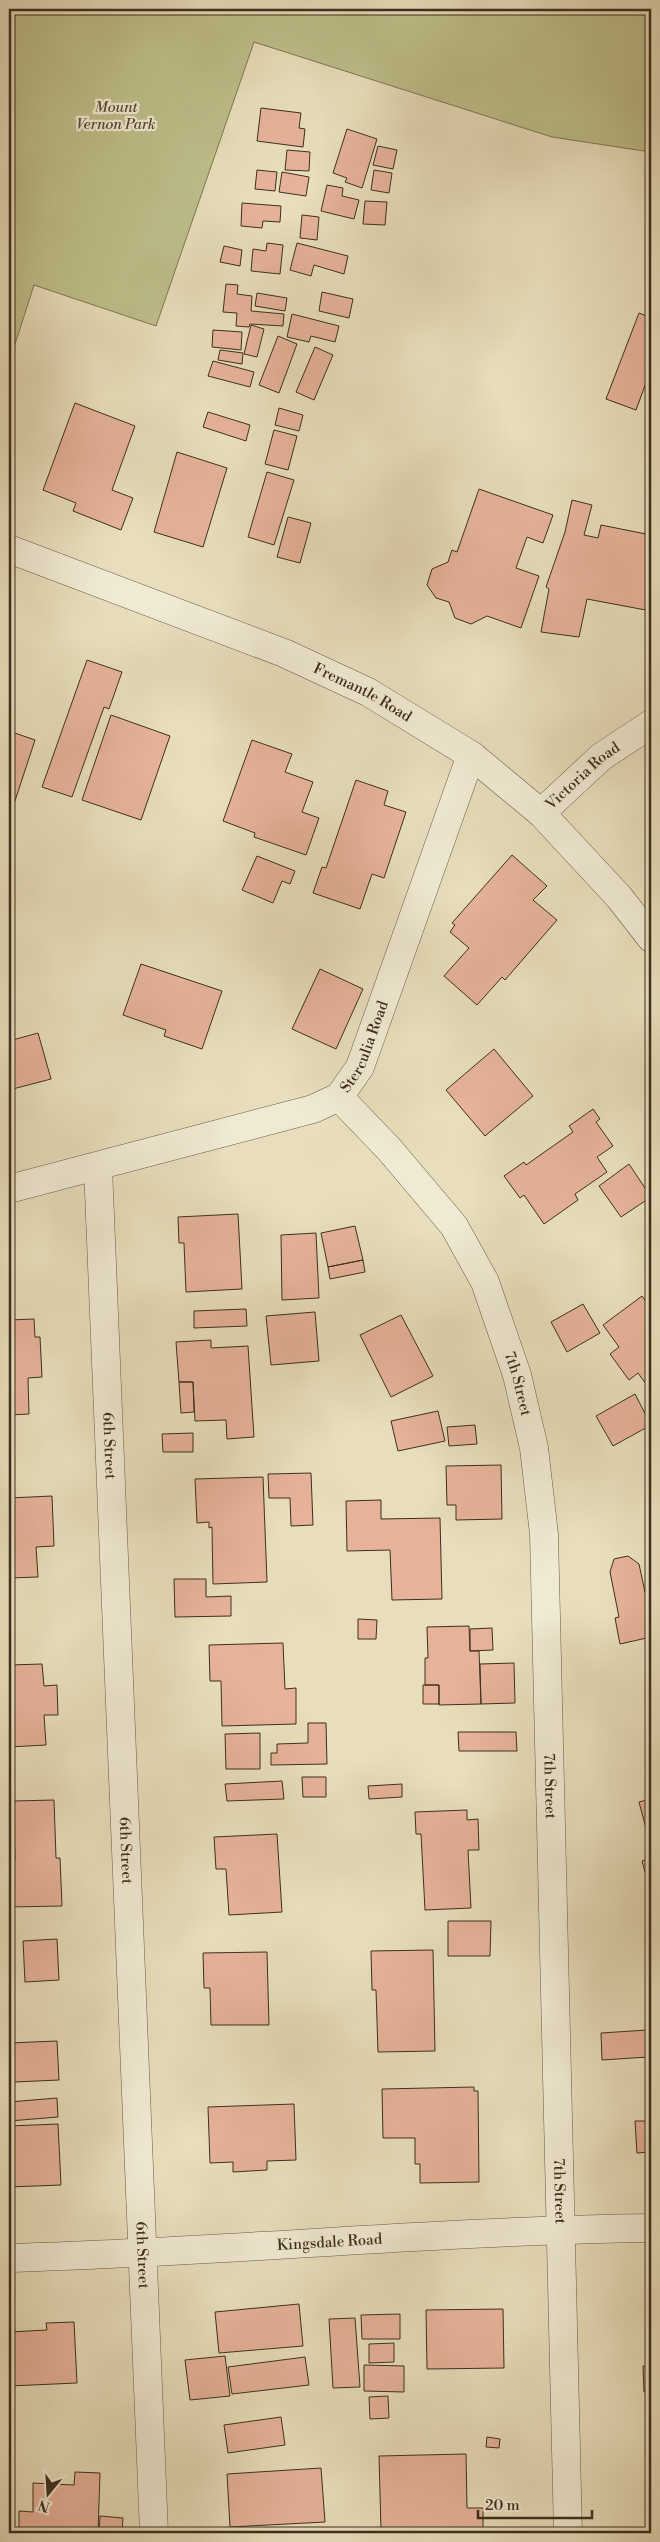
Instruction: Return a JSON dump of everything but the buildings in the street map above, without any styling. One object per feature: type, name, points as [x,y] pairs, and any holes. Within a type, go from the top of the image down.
[{"type":"street","name":"Fremantle Road","points":[[9,549],[284,653],[368,692],[471,755],[541,812],[619,897],[651,938]]},
{"type":"street","name":"Victoria Road","points":[[541,812],[601,757],[651,724]]},
{"type":"street","name":"Sterculia Road","points":[[9,1189],[313,1110],[340,1098],[360,1067],[471,755]]},
{"type":"street","name":"7th Street","points":[[340,1098],[389,1149],[458,1234],[485,1282],[517,1375],[534,1448],[544,1534],[568,2533]]},
{"type":"street","name":"6th Street","points":[[98,1167],[154,2533]]},
{"type":"street","name":"Kingsdale Road","points":[[9,2258],[143,2254],[562,2229],[651,2228]]},
{"type":"green space","name":"Mount Vernon Park","points":[[9,9],[651,9],[651,152],[552,137],[254,42],[156,326],[34,285],[9,363]]}]
